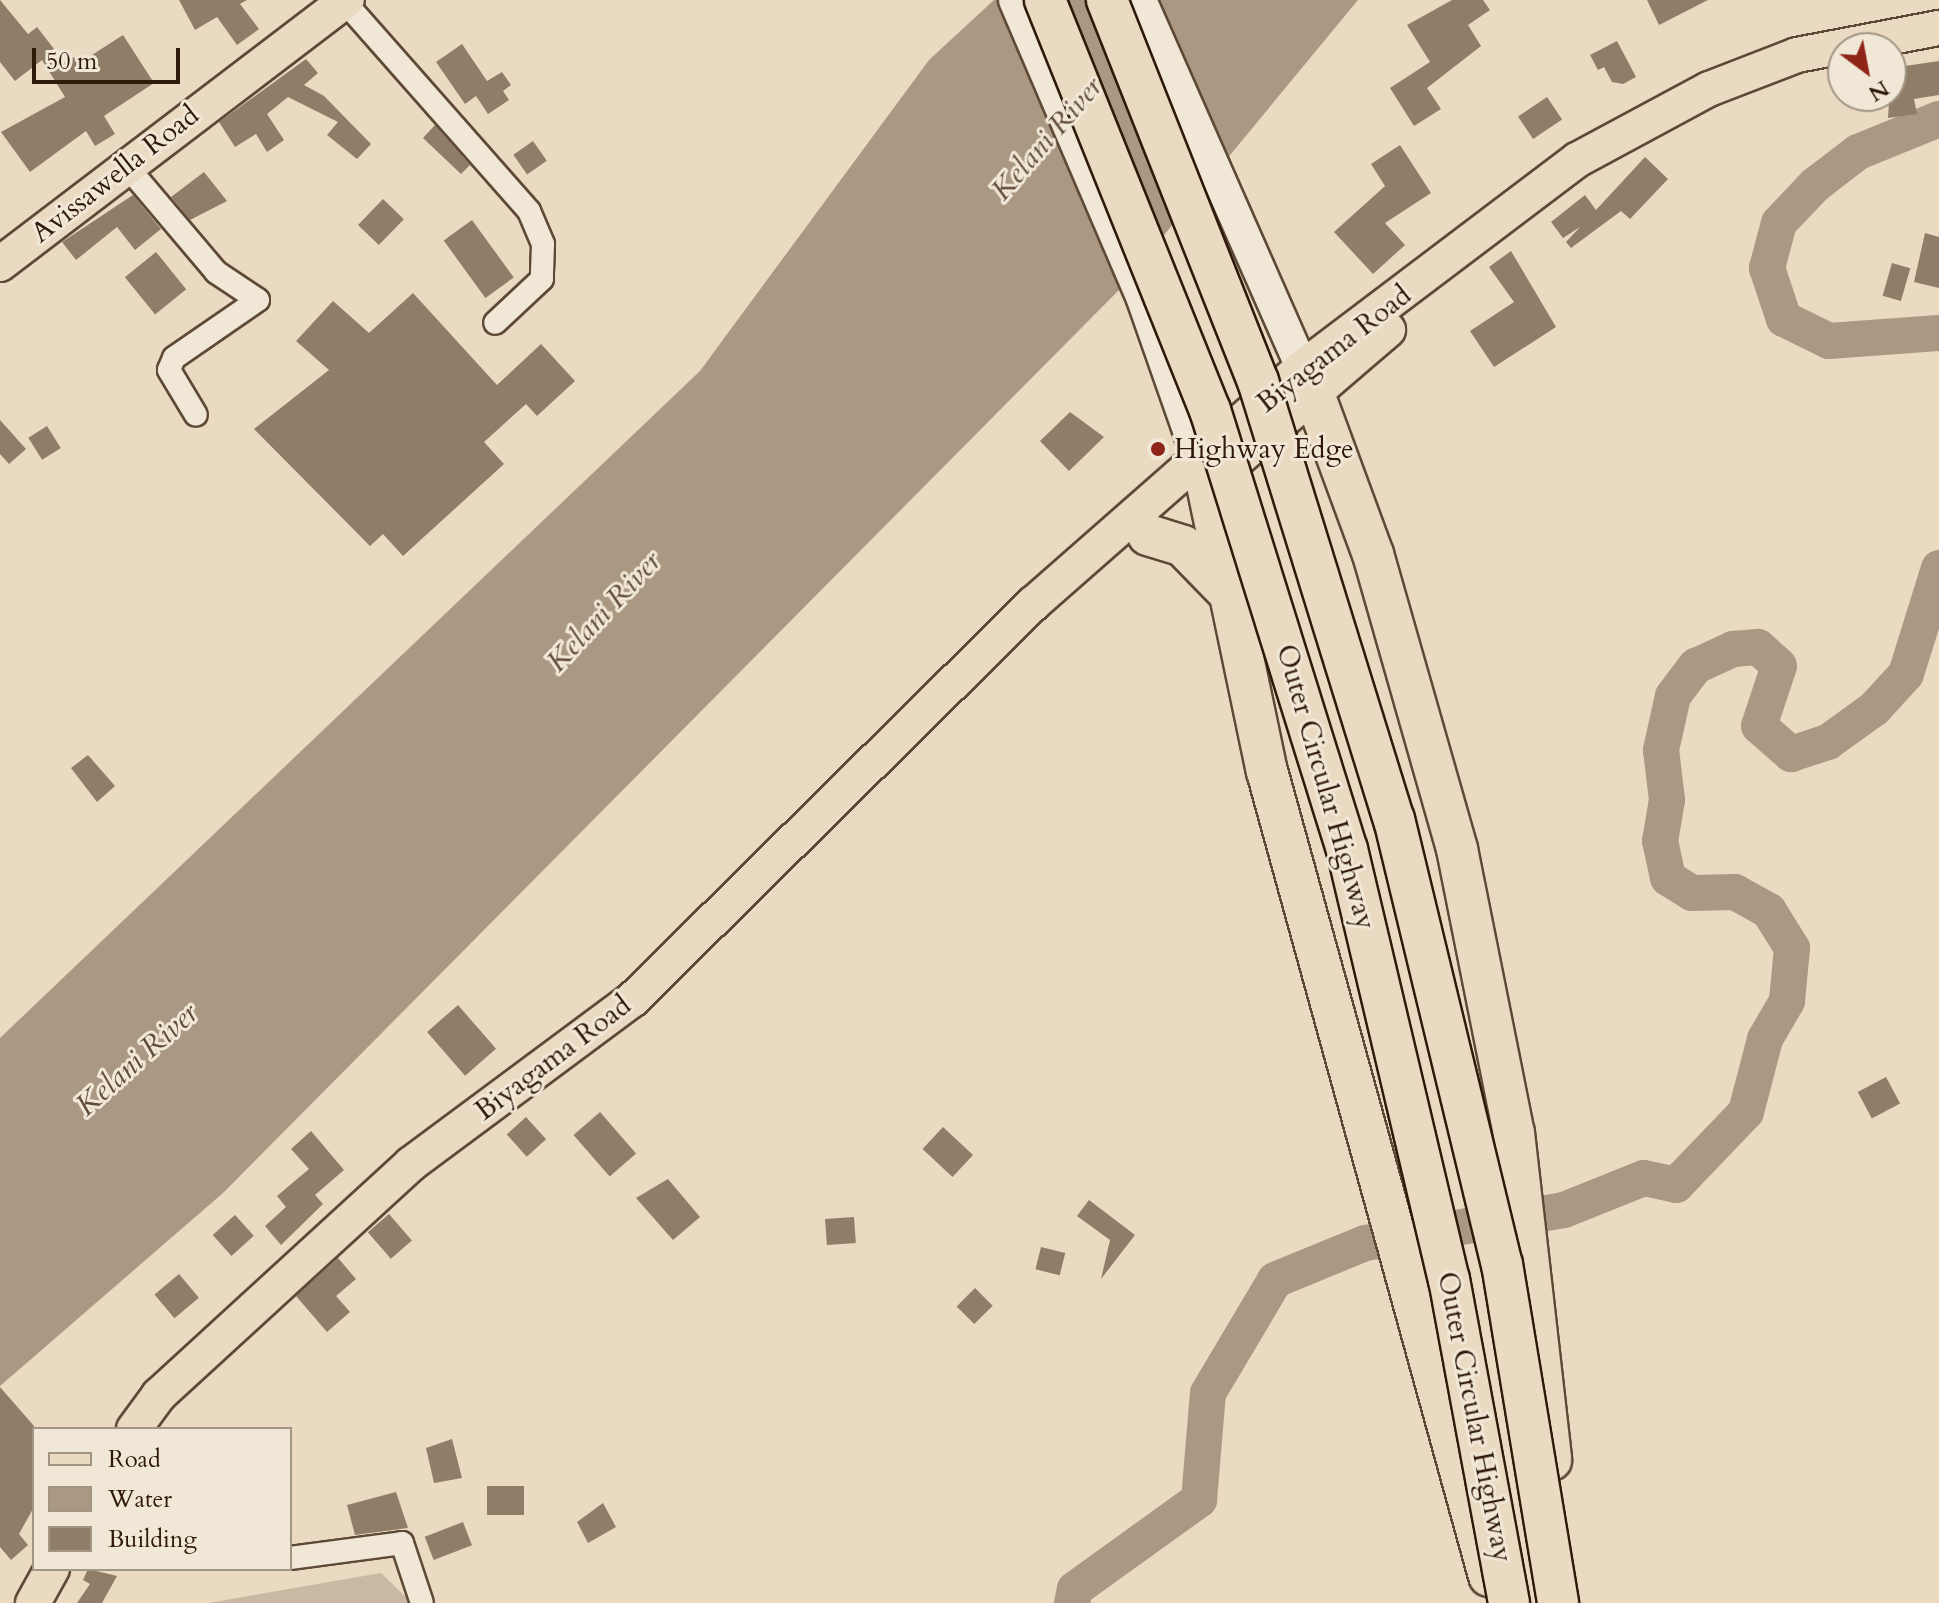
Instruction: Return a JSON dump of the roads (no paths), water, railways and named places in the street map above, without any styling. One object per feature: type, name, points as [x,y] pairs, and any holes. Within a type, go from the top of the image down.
[{"type":"highway","name":"Outer Circular Highway","points":[[1045,0],[1210,410],[1347,849],[1449,1279],[1509,1603]]},
{"type":"highway","name":"Outer Circular Highway","points":[[1107,0],[1258,381],[1394,819],[1502,1264],[1561,1603]]},
{"type":"highway","points":[[1308,381],[1373,554],[1457,849],[1514,1133],[1561,1603]]},
{"type":"highway","points":[[1204,472],[1225,589],[1267,771],[1497,1603]]},
{"type":"highway","points":[[1148,535],[1183,546],[1225,589]]},
{"type":"main road","name":"Avissawella Road","points":[[0,264],[124,163],[345,1]]},
{"type":"main road","name":"Biyagama Road","points":[[135,1427],[159,1395],[411,1164],[632,1000],[964,676],[1033,604],[1204,472],[1308,381],[1577,160],[1709,89],[1797,55],[1939,28]]},
{"type":"main road","name":"Biyagama Road","points":[[964,676],[1049,618],[1148,535],[1204,472]]},
{"type":"main road","points":[[33,1603],[51,1571]]},
{"type":"street","points":[[1015,0],[1143,299],[1204,472]]},
{"type":"street","points":[[1140,0],[1308,381]]},
{"type":"street","points":[[345,1],[529,211],[543,244],[542,279],[495,323]]},
{"type":"street","points":[[124,163],[216,272],[258,300],[174,358],[169,370],[196,415]]},
{"type":"street","points":[[292,1558],[402,1543],[422,1603]]},
{"type":"water","name":"Kelani River","points":[[994,0],[1358,0],[1117,292],[223,1193],[0,1386],[0,1038],[700,371],[929,60]]},
{"type":"waterway","points":[[1939,119],[1858,152],[1815,185],[1779,223],[1767,268],[1784,319],[1829,341],[1939,333]]},
{"type":"waterway","points":[[1072,1603],[1075,1589],[1199,1500],[1208,1393],[1275,1280],[1365,1243],[1564,1210],[1644,1178],[1676,1185],[1746,1112],[1765,1039],[1787,1001],[1792,948],[1769,911],[1735,892],[1692,893],[1668,878],[1660,841],[1667,800],[1661,750],[1673,696],[1696,666],[1733,649],[1758,647],[1779,666],[1759,726],[1791,754],[1828,742],[1874,709],[1906,674],[1939,568]]},
{"type":"place","name":"Highway Edge","points":[[1158,449]]}]
